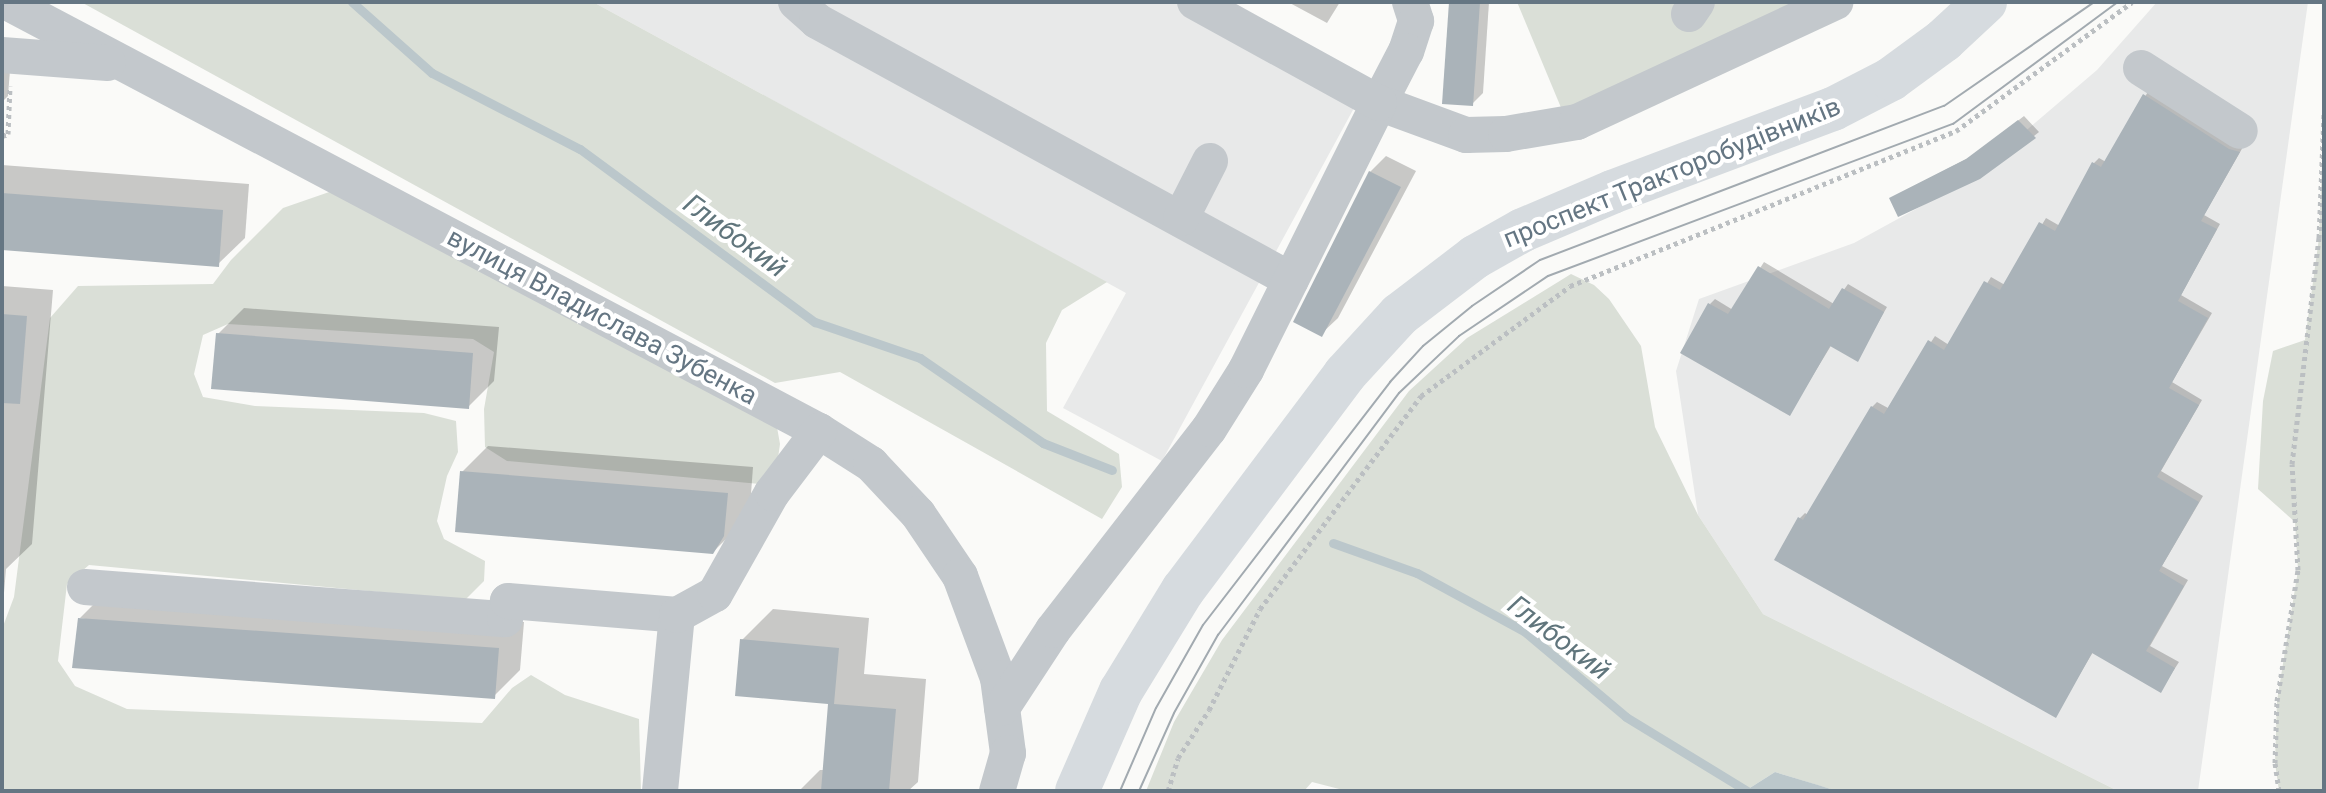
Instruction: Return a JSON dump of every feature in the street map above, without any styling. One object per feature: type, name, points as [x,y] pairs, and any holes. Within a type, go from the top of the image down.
[{"type":"main road","name":"проспект Тракторобудівників","points":[[1077,791],[1121,691],[1183,590],[1345,374],[1399,315],[1475,257],[1523,230],[1612,192],[1833,109],[1891,79],[1944,40],[1985,2]]},
{"type":"street","name":"вулиця Владислава Зубенка","points":[[7,2],[819,431],[871,464],[918,514],[960,576],[998,678],[1008,753],[997,791]]},
{"type":"street","points":[[796,2],[817,21],[1291,280]]},
{"type":"street","points":[[1195,2],[1379,103],[1466,135],[1506,134],[1577,122],[1836,2]]},
{"type":"street","points":[[1002,708],[1053,630],[1209,429],[1246,370],[1406,51],[1416,21],[1410,2]]},
{"type":"street","points":[[6,55],[125,65]]},
{"type":"street","points":[[2141,68],[2240,131]]},
{"type":"street","points":[[1181,218],[1210,161]]},
{"type":"street","points":[[85,587],[505,619],[508,601],[677,615],[715,594],[772,493],[819,431]]},
{"type":"street","points":[[660,791],[677,615]]},
{"type":"path","points":[[1168,791],[1178,758],[1209,710],[1260,609],[1421,396],[1570,286],[1956,131],[2132,2]]},
{"type":"path","points":[[2,136],[8,134],[6,55]]},
{"type":"path","points":[[2279,791],[2275,763],[2277,701],[2298,570],[2292,464],[2319,238],[2324,113]]},
{"type":"shaded area","points":[[81,2],[593,2],[1107,282],[1062,310],[1046,343],[1047,411],[1119,454],[1122,487],[1102,519],[840,372],[775,383]]},
{"type":"shaded area","points":[[593,2],[1183,2],[1360,97],[1162,461],[1063,408],[1126,293]]},
{"type":"shaded area","points":[[1517,2],[1824,2],[1572,134]]},
{"type":"shaded area","points":[[2157,2],[2308,2],[2198,791],[2118,791],[1763,614],[1698,515],[1676,371],[1699,299],[1854,243],[1967,181],[2097,70]]},
{"type":"shaded area","points":[[2324,113],[2324,791],[2279,791],[2275,763],[2277,701],[2298,570],[2295,522],[2258,489],[2263,401],[2273,351],[2305,340],[2319,238]]},
{"type":"shaded area","points":[[335,190],[775,416],[780,444],[778,458],[760,484],[507,461],[485,447],[484,409],[494,352],[473,339],[228,324],[203,335],[194,374],[203,397],[255,406],[424,413],[456,421],[458,452],[447,476],[437,521],[444,539],[485,561],[484,581],[465,600],[89,565],[67,584],[58,661],[75,686],[127,709],[482,723],[512,688],[531,675],[565,695],[639,719],[641,791],[2,791],[2,629],[14,597],[50,318],[78,286],[213,284],[231,260],[283,208]]},
{"type":"shaded area","points":[[1571,274],[1594,285],[1609,299],[1641,346],[1655,427],[1698,515],[1763,614],[2118,791],[1837,791],[1775,772],[1745,791],[1347,791],[1312,782],[1304,791],[1146,791],[1174,722],[1222,640],[1409,391],[1467,338]]},
{"type":"shaded area","points":[[1775,772],[1818,785],[1837,791],[1745,791]]},
{"type":"building","points":[[1449,2],[1480,2],[1473,106],[1442,104]]},
{"type":"building","points":[[2143,94],[2229,149],[2240,152],[2201,221],[2217,229],[2178,301],[2208,318],[2169,388],[2199,405],[2157,477],[2199,502],[2159,571],[2184,586],[2146,651],[2175,668],[2161,693],[2092,653],[2056,718],[1774,560],[1798,517],[1803,520],[1871,406],[1884,414],[1928,340],[1944,350],[1984,281],[2000,290],[2039,222],[2055,231],[2092,162],[2101,167]]},
{"type":"building","points":[[2018,120],[2036,138],[1980,179],[1898,217],[1889,198],[1966,159]]},
{"type":"building","points":[[1369,171],[1401,187],[1322,337],[1293,322]]},
{"type":"building","points":[[2,193],[223,210],[219,267],[2,250]]},
{"type":"building","points":[[1758,266],[1829,309],[1842,288],[1884,312],[1858,362],[1830,346],[1790,416],[1680,353],[1708,303],[1728,314]]},
{"type":"building","points":[[2,314],[27,316],[20,404],[2,403]]},
{"type":"building","points":[[216,333],[473,353],[469,409],[211,389]]},
{"type":"building","points":[[460,471],[728,493],[724,536],[713,554],[455,532]]},
{"type":"building","points":[[78,618],[499,648],[495,699],[72,668]]},
{"type":"building","points":[[740,639],[839,648],[834,704],[896,709],[889,791],[821,791],[828,704],[735,696]]},
{"type":"waterway","name":"Глибокий","points":[[352,2],[432,73],[580,149],[815,322],[920,358],[1043,443],[1112,470]]},
{"type":"waterway","name":"Глибокий","points":[[1333,543],[1417,573],[1524,631],[1626,717],[1747,791]]},
{"type":"tram line","points":[[1120,791],[1156,708],[1203,625],[1390,382],[1423,346],[1472,306],[1540,260],[1944,106],[2094,2]]},
{"type":"tram line","points":[[1139,791],[1174,713],[1218,635],[1399,393],[1459,336],[1548,276],[1953,124],[2118,2]]}]
